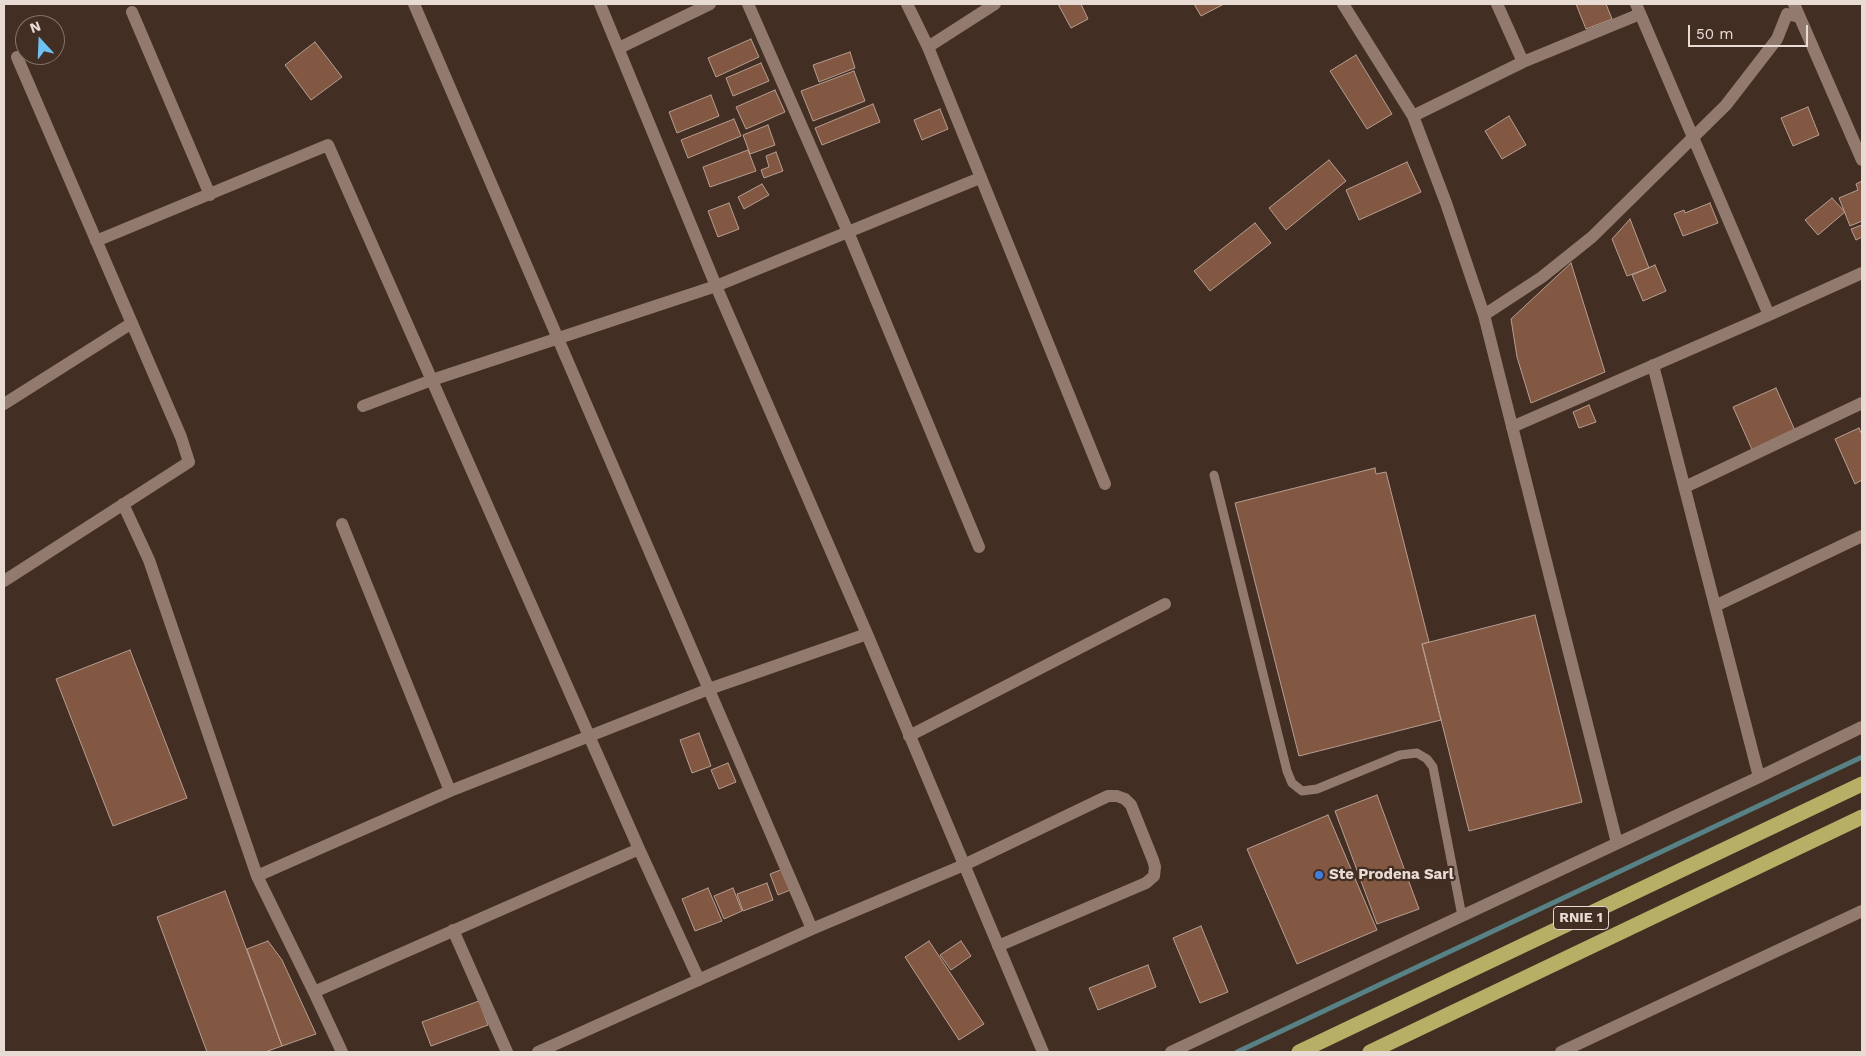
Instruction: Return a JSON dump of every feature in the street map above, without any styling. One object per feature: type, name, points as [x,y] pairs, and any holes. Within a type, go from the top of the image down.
[{"type":"highway","name":"RNIE 1","points":[[1300,1052],[1862,784]]},
{"type":"highway","name":"RNIE 1","points":[[1370,1052],[1862,818]]},
{"type":"street","points":[[414,4],[812,930]]},
{"type":"street","points":[[600,4],[716,286],[1043,1052]]},
{"type":"street","points":[[619,48],[710,4]]},
{"type":"street","points":[[748,4],[848,232],[979,547]]},
{"type":"street","points":[[907,4],[928,47],[1105,484]]},
{"type":"street","points":[[928,47],[995,4]]},
{"type":"street","points":[[1343,4],[1413,116],[1446,203],[1484,315],[1617,843]]},
{"type":"street","points":[[1497,4],[1523,62]]},
{"type":"street","points":[[1794,4],[1862,160]]},
{"type":"street","points":[[1413,116],[1523,62],[1638,9],[1769,315]]},
{"type":"street","points":[[132,12],[210,195]]},
{"type":"street","points":[[1484,315],[1542,277],[1592,237],[1694,139],[1726,105],[1778,38],[1788,14],[1799,16]]},
{"type":"street","points":[[4,581],[189,462],[181,437],[20,65]]},
{"type":"street","points":[[96,241],[328,145],[639,849],[699,980]]},
{"type":"street","points":[[363,406],[432,380],[716,286],[980,178]]},
{"type":"street","points":[[1512,427],[1769,315],[1862,272]]},
{"type":"street","points":[[4,404],[132,323]]},
{"type":"street","points":[[1654,365],[1758,777]]},
{"type":"street","points":[[1685,488],[1862,403]]},
{"type":"street","points":[[123,504],[149,560],[257,876],[342,1052]]},
{"type":"street","points":[[342,524],[450,791]]},
{"type":"street","points":[[1715,606],[1862,536]]},
{"type":"street","points":[[909,736],[1165,604]]},
{"type":"street","points":[[257,876],[450,791],[709,689],[866,634]]},
{"type":"street","points":[[1171,1052],[1862,727]]},
{"type":"street","points":[[538,1052],[964,864],[1108,796],[1117,796],[1125,799],[1131,805],[1153,860],[1155,867],[1154,876],[1146,883],[998,946]]},
{"type":"street","points":[[314,992],[639,849]]},
{"type":"street","points":[[1561,1052],[1862,911]]},
{"type":"street","points":[[453,930],[507,1052]]},
{"type":"lane","points":[[1214,475],[1287,771],[1292,784],[1302,791],[1317,789],[1400,755],[1417,753],[1426,759],[1433,767],[1462,916]]},
{"type":"building","points":[[1058,4],[1081,4],[1088,19],[1071,28]]},
{"type":"building","points":[[1194,4],[1224,4],[1201,16]]},
{"type":"building","points":[[1576,4],[1606,4],[1612,19],[1586,29]]},
{"type":"building","points":[[751,39],[759,57],[716,77],[708,58]]},
{"type":"building","points":[[315,42],[342,77],[311,100],[285,65]]},
{"type":"building","points":[[850,52],[855,68],[819,82],[813,65]]},
{"type":"building","points":[[1356,55],[1392,114],[1367,129],[1330,71]]},
{"type":"building","points":[[761,63],[769,81],[733,96],[726,78]]},
{"type":"building","points":[[854,71],[865,101],[813,121],[801,91]]},
{"type":"building","points":[[775,90],[785,112],[746,129],[736,107]]},
{"type":"building","points":[[711,95],[719,116],[677,133],[669,112]]},
{"type":"building","points":[[873,104],[880,122],[822,145],[815,128]]},
{"type":"building","points":[[1808,107],[1819,135],[1793,146],[1781,118]]},
{"type":"building","points":[[940,109],[948,129],[922,140],[914,120]]},
{"type":"building","points":[[1509,116],[1526,145],[1502,159],[1485,131]]},
{"type":"building","points":[[734,119],[741,136],[688,158],[681,140]]},
{"type":"building","points":[[768,125],[775,145],[750,154],[743,135]]},
{"type":"building","points":[[748,150],[756,171],[710,187],[703,167]]},
{"type":"building","points":[[776,152],[783,171],[764,178],[761,170],[769,167],[766,156]]},
{"type":"building","points":[[1329,160],[1346,181],[1286,230],[1269,208]]},
{"type":"building","points":[[1407,162],[1421,192],[1359,220],[1346,190]]},
{"type":"building","points":[[1862,181],[1862,221],[1850,226],[1839,198],[1858,190],[1856,184]]},
{"type":"building","points":[[762,184],[769,195],[744,209],[738,197]]},
{"type":"building","points":[[1832,198],[1845,212],[1818,235],[1805,220]]},
{"type":"building","points":[[729,203],[739,229],[718,237],[708,211]]},
{"type":"building","points":[[1710,203],[1718,223],[1683,236],[1674,214],[1684,210],[1685,213]]},
{"type":"building","points":[[1630,219],[1649,268],[1627,276],[1612,239]]},
{"type":"building","points":[[1255,223],[1271,243],[1210,291],[1194,271]]},
{"type":"building","points":[[1862,225],[1862,237],[1856,240],[1851,229]]},
{"type":"building","points":[[1571,263],[1605,372],[1531,403],[1517,357],[1511,319]]},
{"type":"building","points":[[1655,265],[1666,291],[1643,301],[1632,275]]},
{"type":"building","points":[[1776,388],[1797,435],[1754,454],[1733,407]]},
{"type":"building","points":[[1589,405],[1596,422],[1579,428],[1573,412]]},
{"type":"building","points":[[1859,428],[1862,435],[1862,480],[1855,484],[1835,439]]},
{"type":"building","points":[[1375,468],[1376,474],[1386,472],[1429,642],[1422,644],[1441,720],[1299,756],[1235,503]]},
{"type":"building","points":[[1535,615],[1582,802],[1469,831],[1422,644]]},
{"type":"building","points":[[130,650],[187,798],[113,826],[56,679]]},
{"type":"building","points":[[699,733],[711,766],[692,773],[680,740]]},
{"type":"building","points":[[728,763],[736,782],[719,789],[711,770]]},
{"type":"building","points":[[1377,795],[1419,909],[1377,924],[1335,811]]},
{"type":"building","points":[[1328,815],[1377,930],[1297,964],[1247,849]]},
{"type":"building","points":[[788,867],[795,888],[778,895],[770,874]]},
{"type":"building","points":[[767,883],[773,900],[743,911],[737,894]]},
{"type":"building","points":[[708,888],[722,921],[695,931],[682,899]]},
{"type":"building","points":[[733,888],[742,911],[724,919],[714,896]]},
{"type":"building","points":[[225,891],[282,1046],[265,1052],[207,1052],[157,917]]},
{"type":"building","points":[[1201,926],[1228,992],[1200,1003],[1173,938]]},
{"type":"building","points":[[268,941],[282,960],[316,1034],[282,1046],[247,949]]},
{"type":"building","points":[[929,941],[984,1024],[959,1040],[905,957]]},
{"type":"building","points":[[961,941],[971,956],[951,970],[940,955]]},
{"type":"building","points":[[1148,965],[1156,987],[1098,1010],[1089,988]]},
{"type":"building","points":[[479,1001],[488,1025],[431,1046],[422,1022]]},
{"type":"waterway","points":[[1237,1052],[1862,757]]},
{"type":"place","name":"Ste Prodena Sarl","points":[[1319,875]]}]
